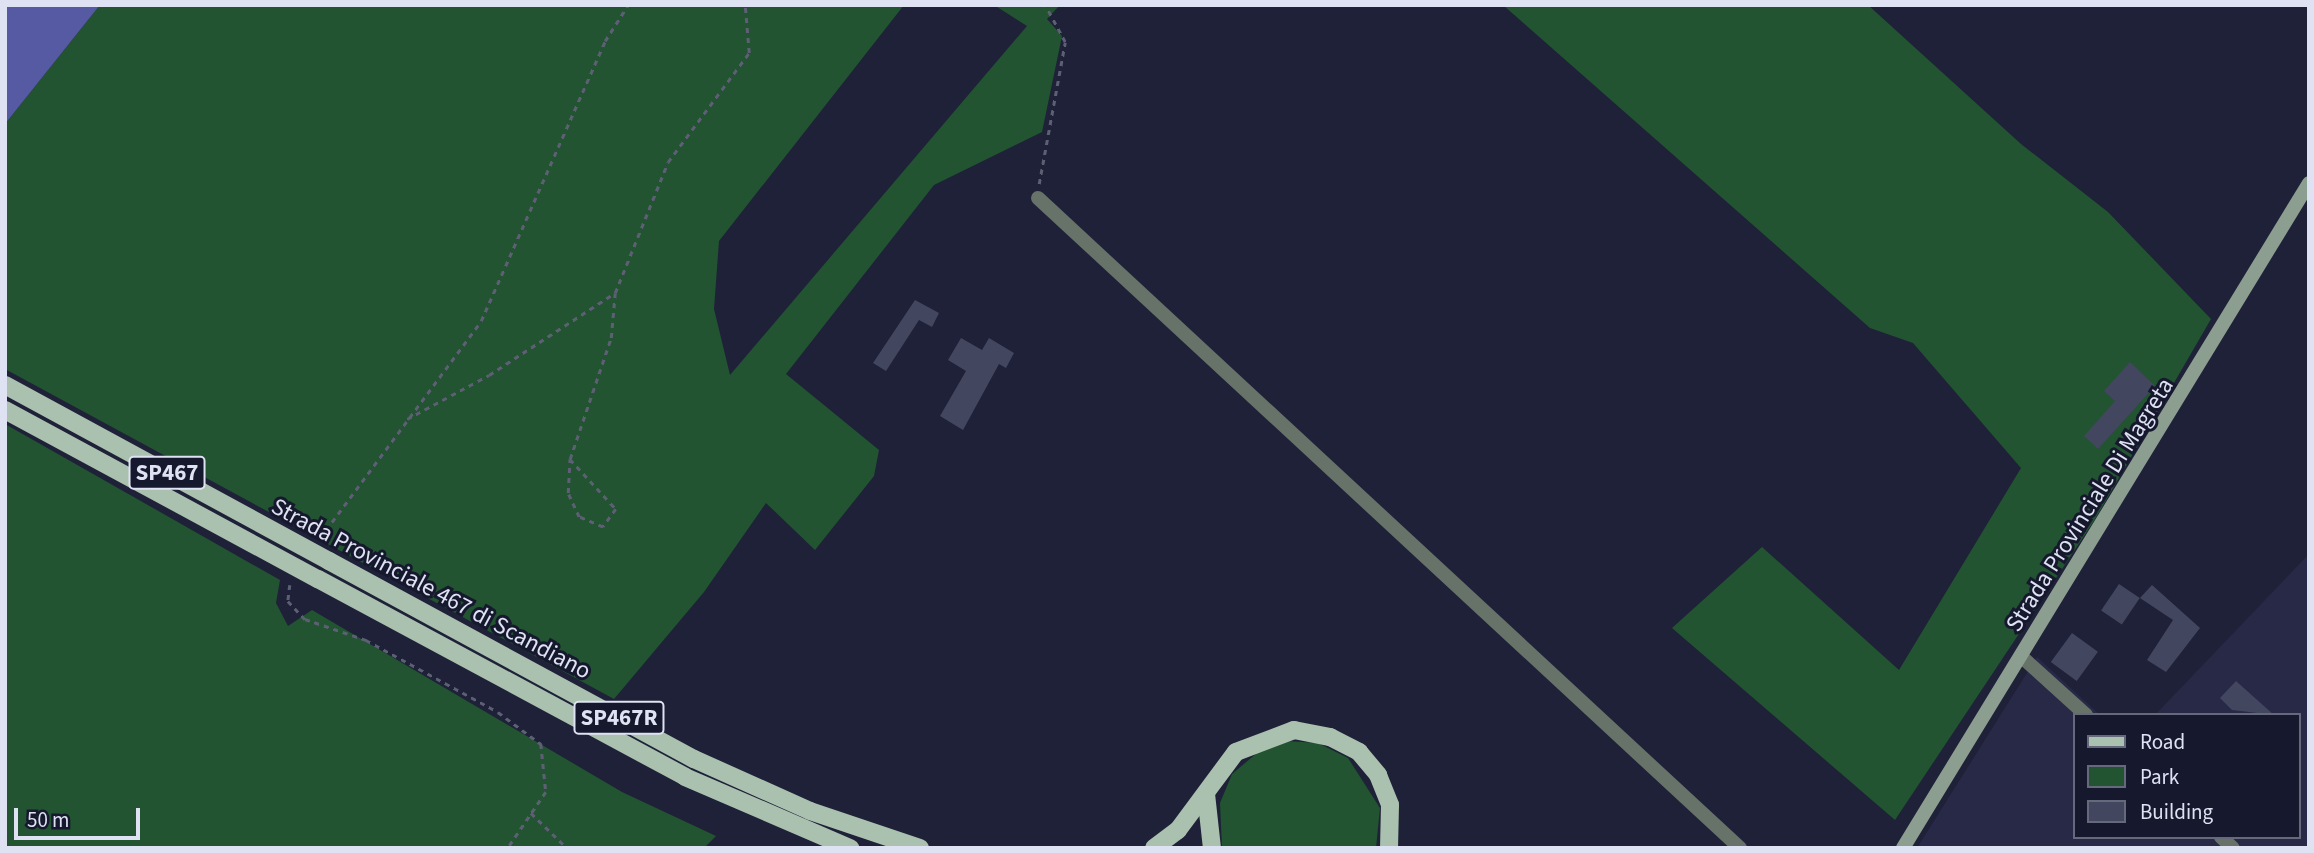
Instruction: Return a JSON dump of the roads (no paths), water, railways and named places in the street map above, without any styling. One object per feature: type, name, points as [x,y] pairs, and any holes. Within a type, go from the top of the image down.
[{"type":"main road","name":"Strada Provinciale Di Magreta","points":[[1903,848],[2023,657],[2309,183]]},
{"type":"main road","name":"Strada Provinciale 467 di Scandiano","points":[[5,385],[694,759],[810,811],[920,848]]},
{"type":"main road","name":"Strada Provinciale 467 di Scandiano","points":[[5,410],[685,776],[850,848]]},
{"type":"main road","points":[[1154,848],[1206,794],[1236,752],[1262,737],[1294,730],[1331,737],[1359,752],[1378,775],[1390,804],[1389,848]]},
{"type":"main road","points":[[1206,794],[1212,848]]},
{"type":"street","points":[[1038,198],[1740,848]]},
{"type":"street","points":[[2023,657],[2084,713]]},
{"type":"water","points":[[5,5],[100,5],[5,124]]}]
